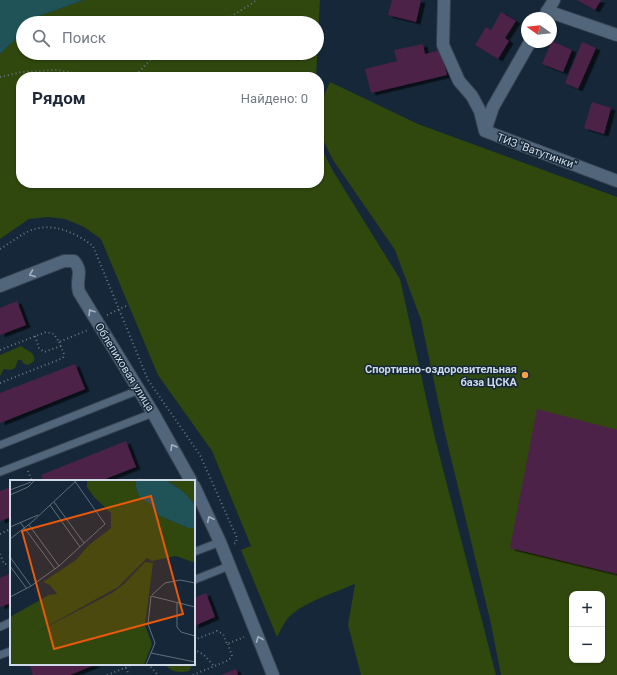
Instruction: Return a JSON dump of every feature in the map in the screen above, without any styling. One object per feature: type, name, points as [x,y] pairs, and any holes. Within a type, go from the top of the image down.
[{"type":"street","points":[[444,0],[443,45],[459,81],[472,96],[480,111],[485,132]]},
{"type":"street","points":[[548,12],[554,0]]},
{"type":"street","points":[[557,18],[617,35]]},
{"type":"street","name":"ТИЗ \"Ватутинки\"","points":[[527,48],[493,107],[485,132],[617,180]]},
{"type":"street","name":"Облепиховая улица","points":[[0,286],[64,261],[74,261],[79,267],[80,273],[77,284],[79,292],[153,413],[190,480]]},
{"type":"street","points":[[195,488],[230,566],[273,675]]},
{"type":"lane","points":[[0,444],[139,390]]},
{"type":"lane","points":[[0,472],[153,413]]},
{"type":"lane","points":[[195,552],[221,545]]},
{"type":"lane","points":[[195,580],[230,566]]},
{"type":"lane","points":[[0,627],[10,622]]},
{"type":"lane","points":[[0,655],[10,651]]},
{"type":"path","points":[[232,16],[257,0]]},
{"type":"path","points":[[139,72],[150,60]]},
{"type":"path","points":[[22,72],[57,70],[68,72]]},
{"type":"path","points":[[0,77],[16,73]]},
{"type":"path","points":[[0,249],[30,231],[40,228],[59,229],[74,233],[94,246],[148,380],[200,455],[237,538],[236,542],[221,545]]},
{"type":"path","points":[[59,342],[98,323],[126,306]]},
{"type":"path","points":[[0,350],[49,332],[57,337],[64,354],[63,358],[0,383]]},
{"type":"path","points":[[35,336],[39,348],[44,352],[61,346]]},
{"type":"path","points":[[0,534],[10,529]]},
{"type":"path","points":[[0,554],[4,564],[10,563]]},
{"type":"path","points":[[193,675],[214,667],[231,658],[228,644],[223,634],[220,632],[215,632],[195,640]]},
{"type":"path","points":[[228,644],[257,632]]},
{"type":"path","points":[[195,650],[204,655],[214,667]]},
{"type":"path","points":[[124,665],[129,675]]},
{"type":"path","points":[[107,675],[132,665]]},
{"type":"path","points":[[149,665],[158,675]]},
{"type":"green space","points":[[84,0],[320,0],[319,16],[39,16]]},
{"type":"green space","points":[[16,39],[16,60],[317,60],[316,72],[16,72],[16,188],[324,188],[324,154],[333,171],[400,279],[435,438],[496,675],[361,675],[348,625],[355,584],[303,606],[290,616],[277,637],[241,550],[251,546],[212,451],[158,375],[101,239],[84,227],[65,219],[48,217],[29,219],[0,239],[0,54]]},
{"type":"green space","name":"Спортивно-оздоровительная база ЦСКА","points":[[330,82],[418,124],[617,197],[617,675],[501,675],[491,624],[444,429],[421,320],[395,250],[333,160],[324,142],[324,95]]},
{"type":"green space","points":[[21,346],[34,356],[34,361],[28,365],[24,364],[21,360],[18,360],[15,368],[11,370],[4,369],[0,376],[0,355]]},
{"type":"green space","points":[[166,665],[191,665],[189,671],[182,672],[169,669]]},
{"type":"shaded area","points":[[0,0],[84,0],[39,16],[16,16],[16,39],[0,54]]},
{"type":"building","points":[[392,0],[421,0],[416,22],[388,15]]},
{"type":"building","points":[[577,0],[601,0],[595,10]]},
{"type":"building","points":[[501,12],[516,21],[505,38],[509,41],[498,59],[475,45],[486,27],[491,30]]},
{"type":"building","points":[[582,42],[596,48],[578,89],[565,83]]},
{"type":"building","points":[[557,43],[572,50],[563,72],[542,64],[549,48],[557,48]]},
{"type":"building","points":[[423,44],[425,54],[441,50],[447,75],[371,93],[365,69],[397,61],[394,50]]},
{"type":"building","points":[[592,102],[611,108],[604,134],[584,128]]},
{"type":"building","points":[[17,301],[26,325],[0,335],[0,308]]},
{"type":"building","points":[[75,364],[85,389],[0,423],[0,393]]},
{"type":"building","points":[[537,409],[617,430],[617,574],[510,548]]},
{"type":"building","points":[[126,441],[136,467],[103,480],[43,480],[41,475]]},
{"type":"building","points":[[10,487],[10,517],[0,521],[0,491]]},
{"type":"building","points":[[10,573],[10,603],[0,607],[0,578]]},
{"type":"building","points":[[206,593],[215,617],[195,626],[195,598]]},
{"type":"building","points":[[29,665],[95,665],[70,675],[33,675]]},
{"type":"building","points":[[236,669],[238,675],[221,675]]},
{"type":"place","name":"Спортивно-оздоровительная база ЦСКА","points":[[525,375]]}]
